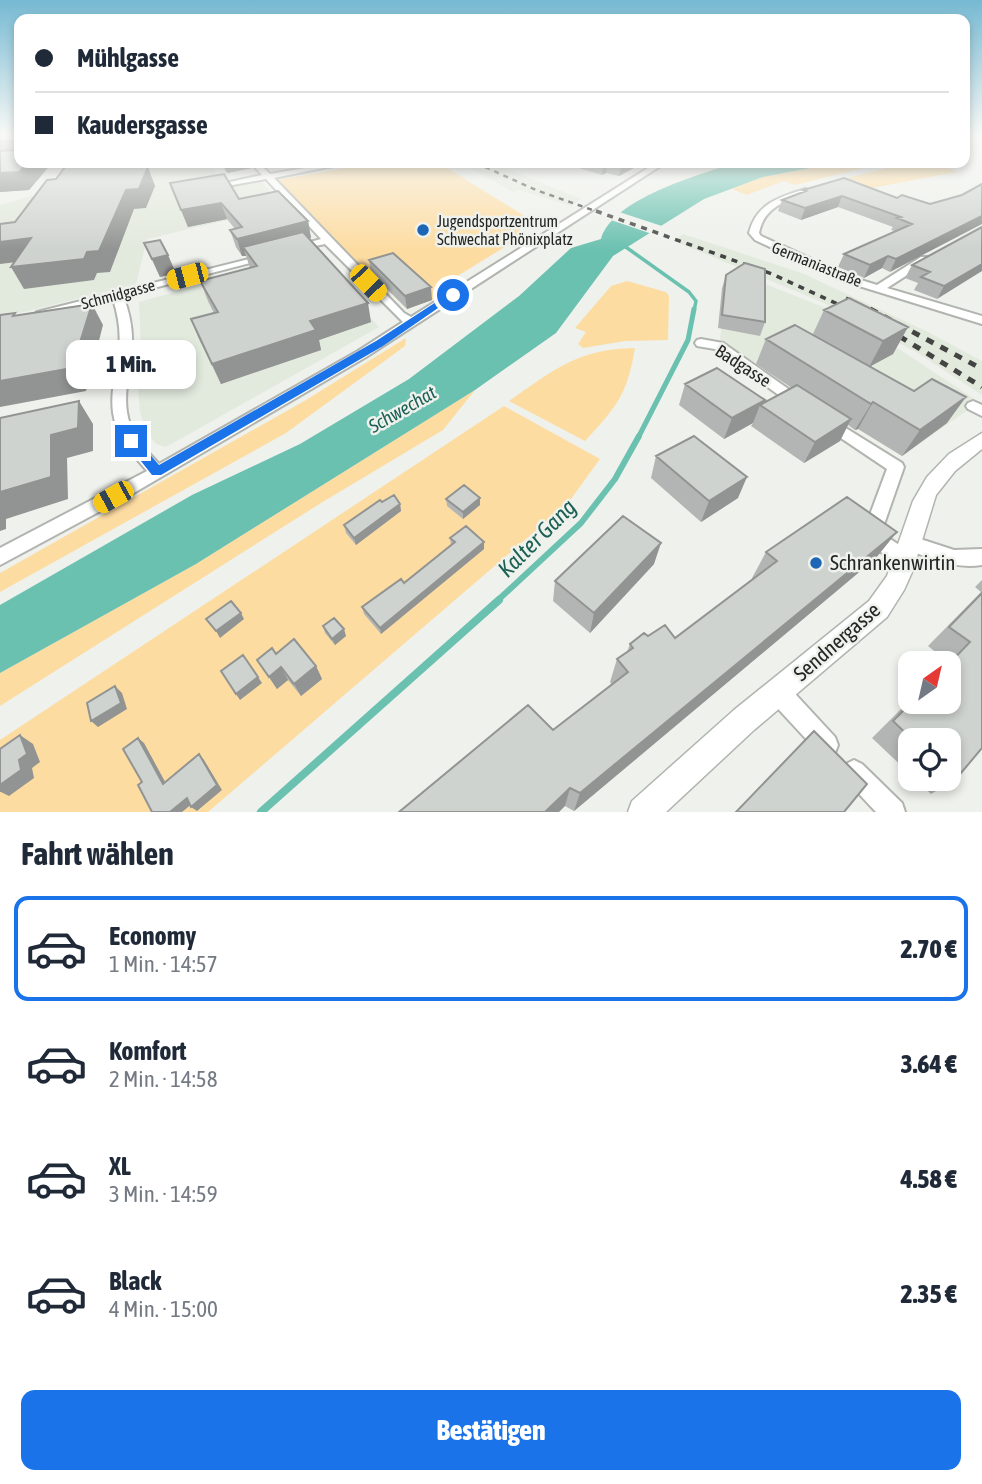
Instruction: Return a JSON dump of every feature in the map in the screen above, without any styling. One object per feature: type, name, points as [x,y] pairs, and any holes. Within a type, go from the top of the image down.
[{"type":"street","points":[[264,174],[322,241],[400,315],[412,323]]},
{"type":"street","points":[[198,189],[283,174]]},
{"type":"street","points":[[0,557],[157,472],[412,323],[644,174]]},
{"type":"street","name":"Germaniastraße","points":[[818,188],[767,206],[758,217],[754,233],[765,242],[847,279],[982,320]]},
{"type":"street","name":"Schmidgasse","points":[[26,318],[322,241]]},
{"type":"street","points":[[881,288],[895,276],[939,252]]},
{"type":"street","points":[[116,294],[122,310],[126,338],[118,398],[121,418],[131,441],[157,472]]},
{"type":"street","name":"Badgasse","points":[[701,343],[719,346],[778,390],[896,467],[871,536],[909,552]]},
{"type":"street","name":"Sendnergasse","points":[[643,812],[778,692],[878,609],[898,581],[923,503],[931,487],[955,459],[982,440]]},
{"type":"street","points":[[909,552],[962,560],[982,557]]},
{"type":"street","points":[[778,692],[893,812]]},
{"type":"shaded area","points":[[82,174],[216,174],[184,194],[261,181],[282,207],[147,239],[136,284],[0,318],[0,205],[53,190]]},
{"type":"shaded area","name":"Jugendsportzentrum Schwechat Phönixplatz","points":[[312,174],[457,174],[523,215],[519,223],[521,237],[451,280],[459,284],[432,300],[407,309],[371,273],[373,271],[364,269],[278,180]]},
{"type":"shaded area","points":[[481,174],[520,174],[581,199],[571,206],[519,190],[513,192]]},
{"type":"shaded area","points":[[779,174],[840,174],[795,185],[784,181],[747,195],[732,189]]},
{"type":"shaded area","points":[[864,174],[947,174],[872,188],[848,178]]},
{"type":"shaded area","points":[[683,234],[804,274],[928,332],[982,361],[982,395],[916,352],[822,302],[674,241]]},
{"type":"shaded area","points":[[311,253],[379,327],[166,447],[156,444],[147,432],[140,412],[138,389],[142,370],[139,302],[200,285],[208,299]]},
{"type":"shaded area","points":[[735,272],[823,307],[902,351],[979,402],[902,456],[720,340],[727,279]]},
{"type":"shaded area","points":[[627,281],[666,292],[669,296],[668,340],[625,341],[583,348],[578,344],[586,332],[575,328],[611,286]]},
{"type":"shaded area","points":[[406,338],[405,346],[286,433],[0,592],[0,573],[306,400]]},
{"type":"shaded area","points":[[635,348],[628,378],[619,400],[585,441],[509,401],[567,363],[597,352]]},
{"type":"shaded area","points":[[475,390],[443,430],[321,503],[0,706],[0,673],[196,564]]},
{"type":"shaded area","points":[[504,406],[600,459],[568,503],[208,812],[0,812],[0,740]]},
{"type":"water","name":"Schwechat","points":[[703,174],[779,174],[763,177],[704,199],[613,256],[556,333],[475,390],[196,564],[0,673],[0,605],[192,495],[300,444],[409,379],[519,296],[571,248],[601,239],[608,225],[621,212],[658,190]]},
{"type":"pier","points":[[616,211],[665,227],[655,235],[608,219]]},
{"type":"building","points":[[60,174],[145,174],[139,189],[126,190],[99,251],[87,252],[84,259],[11,267],[31,238],[0,242],[0,224],[15,222],[47,180],[56,179]]},
{"type":"building","points":[[224,174],[239,199],[278,191],[308,221],[237,239],[230,230],[242,227],[221,203],[181,210],[170,183]]},
{"type":"building","points":[[844,178],[897,198],[902,195],[930,204],[962,195],[982,184],[982,216],[896,259],[888,256],[870,265],[844,254],[912,224],[897,218],[901,217],[842,196],[805,208],[782,200],[806,191],[803,190]]},
{"type":"building","points":[[982,227],[982,264],[944,286],[921,277],[930,272],[912,265]]},
{"type":"building","points":[[303,232],[368,303],[310,321],[316,330],[212,364],[191,319],[218,312],[200,281],[257,266],[243,247]]},
{"type":"building","points":[[160,240],[168,255],[152,259],[144,243]]},
{"type":"building","points":[[393,253],[431,287],[405,296],[369,260]]},
{"type":"building","points":[[745,263],[765,269],[765,322],[722,315],[726,275]]},
{"type":"building","points":[[849,298],[908,327],[883,341],[824,310]]},
{"type":"building","points":[[92,304],[72,368],[0,381],[0,315],[15,313],[13,316]]},
{"type":"building","points":[[795,325],[914,391],[932,379],[966,397],[920,430],[873,402],[871,404],[766,339]]},
{"type":"building","points":[[717,368],[765,400],[732,418],[685,384]]},
{"type":"building","points":[[797,385],[851,419],[815,442],[760,405]]},
{"type":"building","points":[[79,401],[78,428],[51,435],[51,477],[0,492],[0,418]]},
{"type":"building","points":[[694,436],[747,477],[709,501],[656,456]]},
{"type":"building","points":[[464,485],[480,498],[463,512],[446,499]]},
{"type":"building","points":[[394,495],[400,504],[354,538],[344,525],[380,500],[382,502]]},
{"type":"building","points":[[847,497],[897,532],[580,793],[570,788],[545,812],[399,812],[528,705],[553,730],[628,672],[617,659],[633,648],[630,644],[644,633],[648,636],[665,625],[675,638],[777,561],[766,552]]},
{"type":"building","points":[[623,516],[661,543],[594,613],[555,581]]},
{"type":"building","points":[[466,526],[484,542],[380,628],[362,607],[401,579],[404,583],[455,542],[450,538]]},
{"type":"building","points":[[982,593],[982,748],[961,773],[961,728],[900,728],[893,721],[900,714],[961,714],[961,651],[970,642],[949,627]]},
{"type":"building","points":[[231,601],[241,613],[216,631],[206,619]]},
{"type":"building","points":[[334,618],[344,629],[332,639],[323,626]]},
{"type":"building","points":[[294,639],[316,666],[294,684],[281,667],[269,677],[257,660],[272,648],[276,654]]},
{"type":"building","points":[[243,655],[258,677],[236,694],[221,671]]},
{"type":"building","points":[[115,686],[121,703],[91,721],[87,703]]},
{"type":"building","points":[[814,731],[867,784],[844,812],[736,812]]},
{"type":"building","points":[[20,735],[27,754],[19,760],[21,770],[0,785],[0,749]]},
{"type":"building","points":[[138,738],[163,784],[199,754],[217,785],[191,807],[187,798],[170,812],[152,812],[138,785],[142,782],[123,749]]},
{"type":"waterway","name":"Kalter Gang","points":[[623,245],[689,292],[696,301],[694,311]]},
{"type":"waterway","name":"Kalter Gang","points":[[638,438],[688,340],[694,309]]},
{"type":"waterway","name":"Kalter Gang","points":[[497,601],[581,523],[615,479],[639,436]]},
{"type":"waterway","name":"Kalter Gang","points":[[261,812],[499,600]]},
{"type":"railway","points":[[500,174],[601,213]]},
{"type":"railway","points":[[596,211],[772,274],[853,311]]},
{"type":"railway","points":[[846,298],[873,311]]},
{"type":"railway","points":[[849,309],[853,311]]},
{"type":"railway","points":[[870,309],[982,369]]},
{"type":"railway","points":[[886,328],[982,387]]},
{"type":"place","name":"Jugendsportzentrum Schwechat Phönixplatz","points":[[423,230]]},
{"type":"place","name":"Schrankenwirtin","points":[[816,563]]},
{"type":"route","points":[[131,441],[157,472],[380,344],[453,295]]}]
